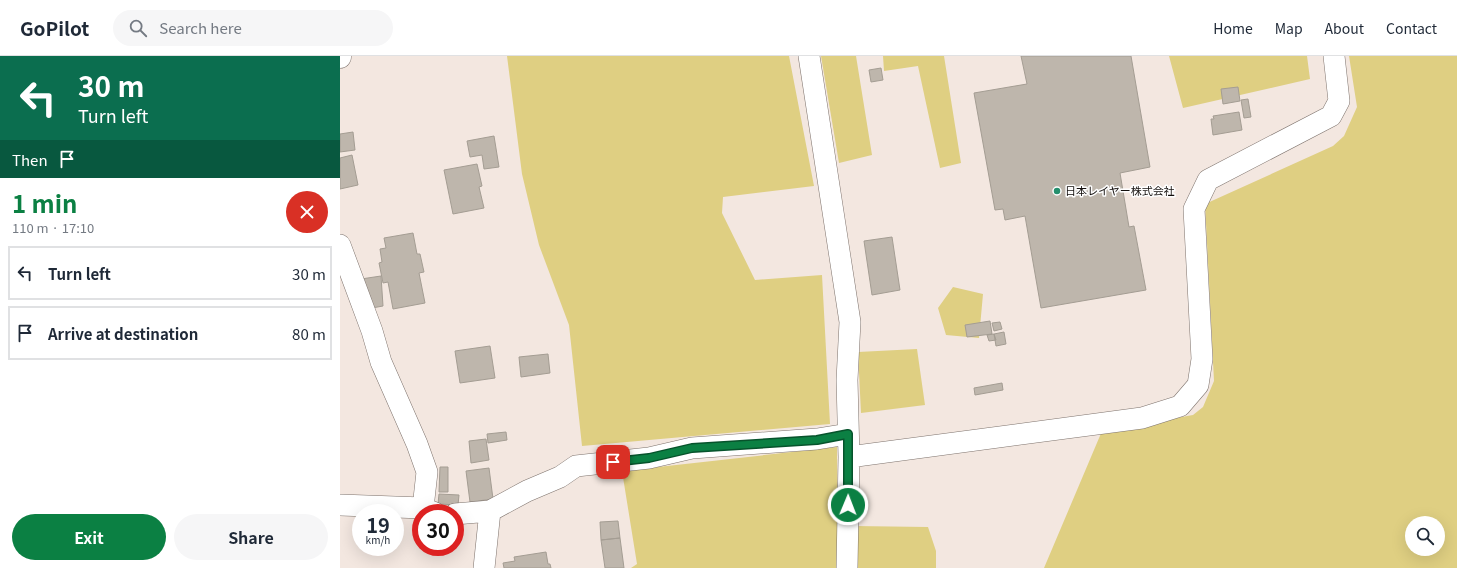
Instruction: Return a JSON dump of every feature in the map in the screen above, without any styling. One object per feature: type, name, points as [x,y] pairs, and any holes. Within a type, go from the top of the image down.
[{"type":"street","points":[[809,56],[850,322],[847,380],[849,457],[847,568]]},
{"type":"street","points":[[849,457],[1142,418],[1180,406],[1198,385],[1202,359],[1194,209],[1208,180],[1331,116],[1340,101],[1334,56]]},
{"type":"street","points":[[340,245],[372,331],[381,362],[417,444],[427,472],[429,504]]},
{"type":"street","points":[[464,513],[490,511],[527,491],[560,477],[576,466],[649,458],[692,448],[817,440],[848,434]]},
{"type":"street","points":[[340,506],[412,509]]},
{"type":"street","points":[[484,568],[490,511]]},
{"type":"shaded area","points":[[507,56],[789,56],[814,186],[723,197],[722,213],[755,280],[822,275],[830,424],[582,446],[569,325],[539,245],[522,174]]},
{"type":"shaded area","points":[[821,56],[856,56],[872,155],[839,163]]},
{"type":"shaded area","points":[[883,56],[944,56],[961,163],[940,168],[918,66],[884,71]]},
{"type":"shaded area","points":[[1169,56],[1307,56],[1310,79],[1183,108]]},
{"type":"shaded area","points":[[1349,56],[1457,56],[1457,568],[1044,568],[1102,431],[1193,415],[1203,407],[1214,381],[1205,204],[1333,146],[1344,136],[1357,107]]},
{"type":"shaded area","points":[[953,287],[983,294],[979,338],[946,335],[938,308]]},
{"type":"shaded area","points":[[917,349],[925,405],[861,413],[858,352]]},
{"type":"shaded area","points":[[837,447],[838,568],[631,568],[637,564],[622,471]]},
{"type":"shaded area","points":[[854,526],[928,527],[936,551],[936,568],[856,568]]},
{"type":"building","name":"日本レイヤー株式会社","points":[[1021,56],[1131,56],[1150,167],[1120,173],[1129,227],[1134,226],[1146,290],[1041,308],[1025,216],[1005,220],[1003,209],[995,210],[974,93],[1027,84]]},
{"type":"building","points":[[881,68],[883,80],[871,82],[869,70]]},
{"type":"building","points":[[1238,87],[1240,101],[1223,104],[1221,89]]},
{"type":"building","points":[[1248,99],[1251,117],[1244,118],[1241,100]]},
{"type":"building","points":[[1239,112],[1242,130],[1213,135],[1211,119],[1214,119],[1213,116]]},
{"type":"building","points":[[353,132],[355,150],[340,152],[340,134]]},
{"type":"building","points":[[494,136],[499,167],[484,169],[482,155],[470,157],[467,141]]},
{"type":"building","points":[[352,155],[358,185],[340,189],[340,158]]},
{"type":"building","points":[[477,164],[482,186],[479,187],[484,208],[453,214],[444,170]]},
{"type":"building","points":[[413,233],[417,254],[420,254],[424,272],[419,273],[425,303],[393,309],[388,282],[383,283],[379,263],[382,262],[380,249],[386,248],[384,238]]},
{"type":"building","points":[[892,237],[900,290],[872,295],[864,241]]},
{"type":"building","points":[[381,276],[383,306],[372,308],[361,279]]},
{"type":"building","points":[[990,321],[992,334],[967,337],[965,325]]},
{"type":"building","points":[[1000,322],[1002,329],[994,331],[992,323]]},
{"type":"building","points":[[1004,332],[1006,344],[996,346],[994,334]]},
{"type":"building","points":[[994,334],[996,340],[989,341],[987,335]]},
{"type":"building","points":[[490,346],[495,378],[460,383],[455,351]]},
{"type":"building","points":[[548,354],[550,373],[521,377],[519,357]]},
{"type":"building","points":[[1002,383],[1003,390],[975,395],[974,388]]},
{"type":"building","points":[[506,432],[507,440],[488,443],[487,434]]},
{"type":"building","points":[[486,439],[489,460],[471,463],[469,441]]},
{"type":"building","points":[[440,467],[448,467],[448,492],[439,492]]},
{"type":"building","points":[[489,468],[493,499],[470,502],[466,471]]},
{"type":"building","points":[[439,494],[459,495],[458,504],[438,504]]},
{"type":"building","points":[[618,521],[620,538],[601,540],[600,522]]},
{"type":"building","points":[[620,538],[624,568],[605,568],[601,540]]},
{"type":"building","points":[[546,552],[548,564],[550,564],[551,568],[504,568],[503,563],[515,561],[514,557]]},
{"type":"place","name":"日本レイヤー株式会社","points":[[1057,191]]},
{"type":"route","points":[[613,462],[649,458],[692,448],[817,440],[848,434],[848,505]]}]
